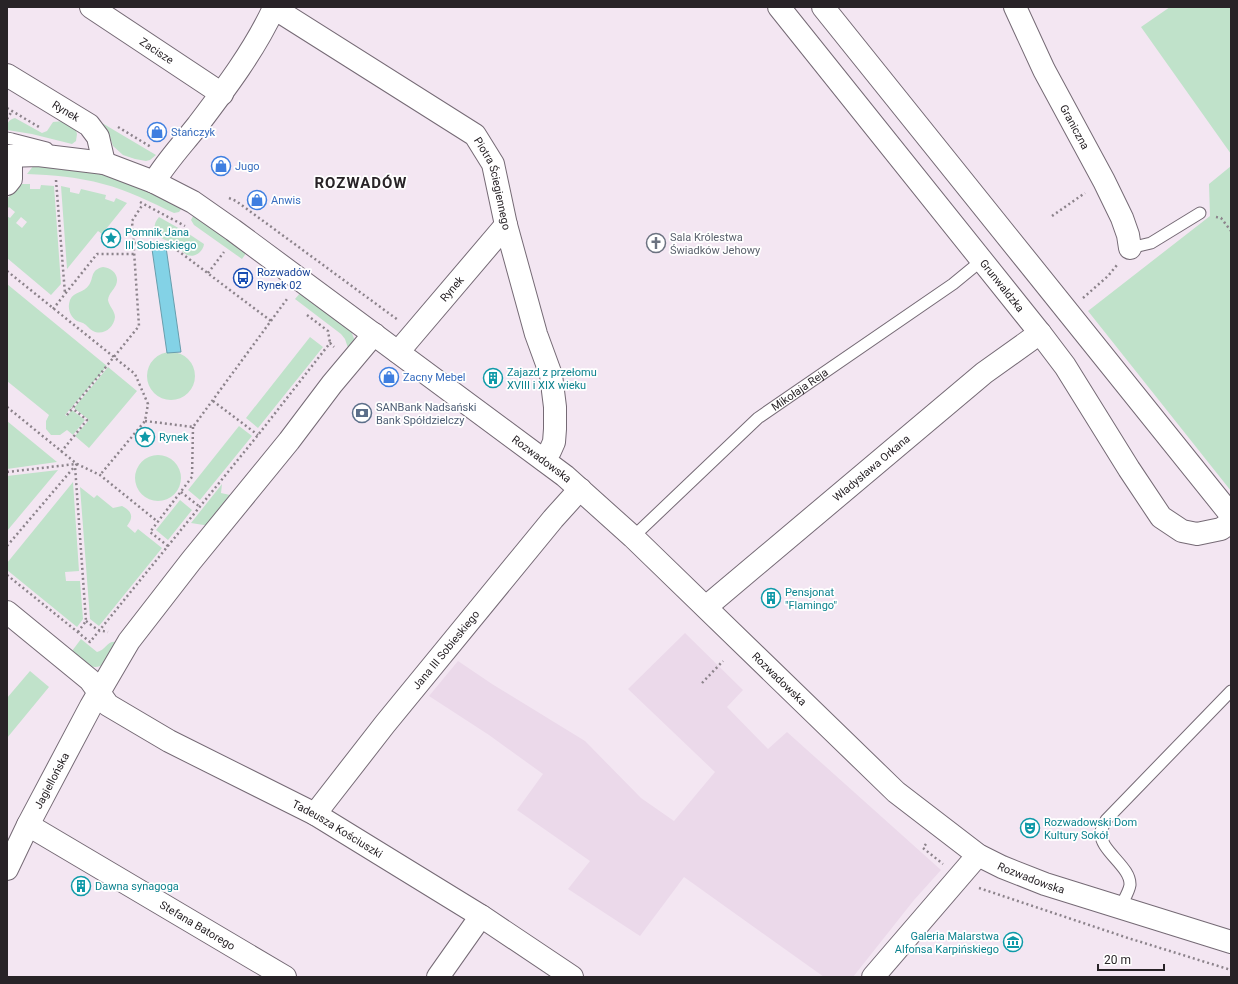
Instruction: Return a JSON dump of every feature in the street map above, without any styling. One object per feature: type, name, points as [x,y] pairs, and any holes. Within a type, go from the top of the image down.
[{"type":"street","name":"Zacisze","points":[[91,7],[222,94]]},
{"type":"street","name":"Grunwaldzka","points":[[779,7],[1065,366],[1129,469],[1161,517],[1182,531],[1197,534],[1221,529],[1231,522]]},
{"type":"street","points":[[823,7],[1231,515]]},
{"type":"street","name":"Graniczna","points":[[1015,7],[1044,70],[1104,181],[1122,218],[1128,235],[1130,248]]},
{"type":"street","name":"Piotra Ściegiennego","points":[[154,182],[161,170],[222,94],[264,30],[274,8],[474,135],[493,164],[506,225],[536,334],[551,375],[555,407],[554,442],[550,452],[544,460]]},
{"type":"street","name":"Rynek","points":[[7,75],[88,125],[98,137],[104,163]]},
{"type":"street","points":[[7,184],[11,179],[8,150],[104,163],[154,182],[193,202],[374,334],[332,384],[289,441],[191,561],[129,641],[98,693],[90,680],[7,612]]},
{"type":"street","name":"Rynek","points":[[398,352],[506,225]]},
{"type":"street","name":"Władysława Orkana","points":[[706,607],[984,373],[1040,333]]},
{"type":"street","name":"Rozwadowska","points":[[374,334],[565,476],[633,537],[896,792],[978,855],[1002,867],[1045,884],[1231,942]]},
{"type":"street","name":"Jana III Sobieskiego","points":[[315,814],[385,724],[580,489]]},
{"type":"street","name":"Tadeusza Kościuszki","points":[[98,693],[108,705],[169,740],[315,814],[481,916],[572,977]]},
{"type":"street","name":"Jagiellońska","points":[[7,869],[28,825],[98,693]]},
{"type":"street","name":"Stefana Batorego","points":[[28,825],[285,977]]},
{"type":"street","points":[[873,977],[978,855]]},
{"type":"street","points":[[438,977],[481,916]]},
{"type":"lane","points":[[1130,248],[1151,243],[1200,213]]},
{"type":"lane","name":"Mikołaja Reja","points":[[633,537],[758,418],[953,284],[981,261]]},
{"type":"lane","points":[[1120,908],[1128,892],[1130,884],[1127,874],[1105,846],[1101,837],[1101,831],[1106,820],[1231,691]]},
{"type":"path","points":[[7,119],[12,112]]},
{"type":"path","points":[[49,180],[56,180],[65,294]]},
{"type":"path","points":[[1052,216],[1104,181]]},
{"type":"path","points":[[224,196],[236,201],[415,332]]},
{"type":"path","points":[[137,201],[188,228]]},
{"type":"path","points":[[67,415],[139,326],[132,222],[143,204]]},
{"type":"path","points":[[134,243],[165,244],[173,247],[271,320]]},
{"type":"path","points":[[1068,311],[1108,276],[1130,248]]},
{"type":"path","points":[[221,249],[229,256]]},
{"type":"path","points":[[208,273],[224,252]]},
{"type":"path","points":[[53,309],[97,254],[134,254]]},
{"type":"path","points":[[7,271],[135,374],[148,404],[145,422],[100,475]]},
{"type":"path","points":[[7,575],[90,642],[98,630],[105,624],[168,546],[150,532],[192,478],[193,427],[286,299],[292,303]]},
{"type":"path","points":[[304,312],[328,331],[330,343]]},
{"type":"path","points":[[213,401],[258,435]]},
{"type":"path","points":[[7,407],[61,452],[77,464],[100,475],[158,522]]},
{"type":"path","points":[[61,452],[87,420],[72,408]]},
{"type":"path","points":[[145,422],[193,427]]},
{"type":"path","points":[[7,472],[77,464]]},
{"type":"path","points":[[7,546],[77,464]]},
{"type":"path","points":[[77,464],[75,466],[86,621],[78,632]]},
{"type":"path","points":[[181,492],[200,507]]},
{"type":"path","points":[[86,621],[98,630]]},
{"type":"path","points":[[702,683],[723,661]]},
{"type":"path","points":[[940,826],[923,848],[944,866]]},
{"type":"path","points":[[976,889],[980,888],[1231,970]]},
{"type":"shaded area","points":[[685,633],[743,690],[727,707],[768,749],[787,732],[941,870],[914,900],[853,977],[824,977],[684,877],[640,936],[568,889],[590,861],[517,810],[543,774],[489,735],[429,696],[458,661],[492,684],[585,741],[641,798],[674,821],[715,772],[628,689]]},
{"type":"green space","points":[[1170,7],[1231,7],[1231,154],[1141,27]]},
{"type":"green space","points":[[15,118],[42,133],[47,131],[53,122],[63,121],[75,127],[77,134],[76,141],[72,144],[32,134],[7,130],[8,122]]},
{"type":"green space","points":[[102,123],[156,155],[150,160],[146,161],[123,155],[113,146],[109,134]]},
{"type":"green space","points":[[34,165],[81,171],[116,178],[141,188],[182,208],[179,212],[174,213],[131,193],[94,182],[65,177],[27,174]]},
{"type":"green space","points":[[1231,166],[1231,491],[1088,311],[1210,216],[1209,184]]},
{"type":"green space","points":[[19,184],[30,184],[30,189],[40,189],[41,185],[54,186],[61,284],[51,295],[7,258],[7,216],[10,218],[15,212],[9,207],[7,209],[7,199]],"holes":[[[21,217],[27,222],[22,228],[16,223]]]},
{"type":"green space","points":[[61,186],[70,188],[70,192],[79,194],[81,189],[106,195],[105,199],[114,202],[116,198],[127,203],[102,234],[98,231],[67,269]]},
{"type":"green space","points":[[194,214],[247,252],[242,259],[194,225],[191,220]]},
{"type":"green space","points":[[159,217],[204,244],[202,250],[196,255],[190,256],[183,252],[178,246],[179,243],[177,240],[173,242],[160,237],[155,230],[156,222]]},
{"type":"green space","points":[[103,267],[112,270],[117,278],[116,285],[108,300],[115,317],[113,325],[110,328],[104,332],[97,332],[75,319],[71,315],[69,306],[72,297],[76,293],[87,288],[91,282],[94,272]]},
{"type":"green space","points":[[7,284],[107,366],[65,415],[67,416],[72,410],[85,420],[73,435],[67,430],[60,435],[51,435],[46,429],[46,421],[49,415],[7,381]]},
{"type":"green space","points":[[301,292],[351,331],[355,341],[348,348],[345,339],[341,334],[295,299]]},
{"type":"green space","points":[[310,337],[323,347],[258,428],[246,418]]},
{"type":"green space","points":[[171,352],[180,354],[188,359],[193,367],[195,376],[193,385],[188,393],[180,398],[171,400],[162,398],[154,393],[149,385],[147,376],[149,367],[154,359],[162,354]]},
{"type":"green space","points":[[108,367],[137,391],[89,448],[75,436],[89,420],[74,408]]},
{"type":"green space","points":[[7,421],[57,462],[7,469]]},
{"type":"green space","points":[[239,426],[252,436],[200,500],[188,490]]},
{"type":"green space","points":[[154,455],[162,455],[171,459],[177,465],[181,478],[177,491],[171,497],[162,501],[154,501],[145,497],[139,491],[135,482],[135,474],[139,465],[145,459]]},
{"type":"green space","points":[[58,470],[7,531],[7,476]]},
{"type":"green space","points":[[73,482],[79,571],[65,572],[66,581],[80,581],[83,619],[77,627],[7,570],[7,563]]},
{"type":"green space","points":[[222,484],[221,493],[230,495],[232,500],[210,526],[191,523]]},
{"type":"green space","points":[[80,487],[94,498],[97,495],[113,508],[122,506],[128,510],[131,514],[131,520],[127,526],[135,533],[138,529],[162,548],[99,626],[90,619]]},
{"type":"green space","points":[[180,500],[192,510],[168,540],[156,530]]},
{"type":"green space","points":[[81,639],[97,652],[111,642],[117,642],[106,662],[97,667],[92,667],[69,655]]},
{"type":"green space","points":[[30,671],[49,687],[7,738],[7,698]]},
{"type":"water","points":[[166,247],[181,352],[167,353],[152,249]]},
{"type":"place","name":"Stańczyk","points":[[157,132]]},
{"type":"place","name":"Jugo","points":[[221,166]]},
{"type":"place","name":"Anwis","points":[[257,200]]},
{"type":"place","name":"Pomnik Jana III Sobieskiego","points":[[111,238]]},
{"type":"place","name":"Sala Królestwa Świadków Jehowy","points":[[656,243]]},
{"type":"place","name":"Rozwadów Rynek 02","points":[[243,278]]},
{"type":"place","name":"Zacny Mebel","points":[[389,377]]},
{"type":"place","name":"Zajazd z przełomu XVIII i XIX wieku","points":[[493,378]]},
{"type":"place","name":"SANBank Nadsański Bank Spółdzielczy","points":[[362,413]]},
{"type":"place","name":"Rynek","points":[[145,437]]},
{"type":"place","name":"Pensjonat \"Flamingo\"","points":[[771,598]]},
{"type":"place","name":"Rozwadowski Dom Kultury Sokół","points":[[1030,828]]},
{"type":"place","name":"Dawna synagoga","points":[[81,886]]},
{"type":"place","name":"Galeria Malarstwa Alfonsa Karpińskiego","points":[[1013,942]]},
{"type":"district","name":"ROZWADÓW","points":[[361,183]]}]
